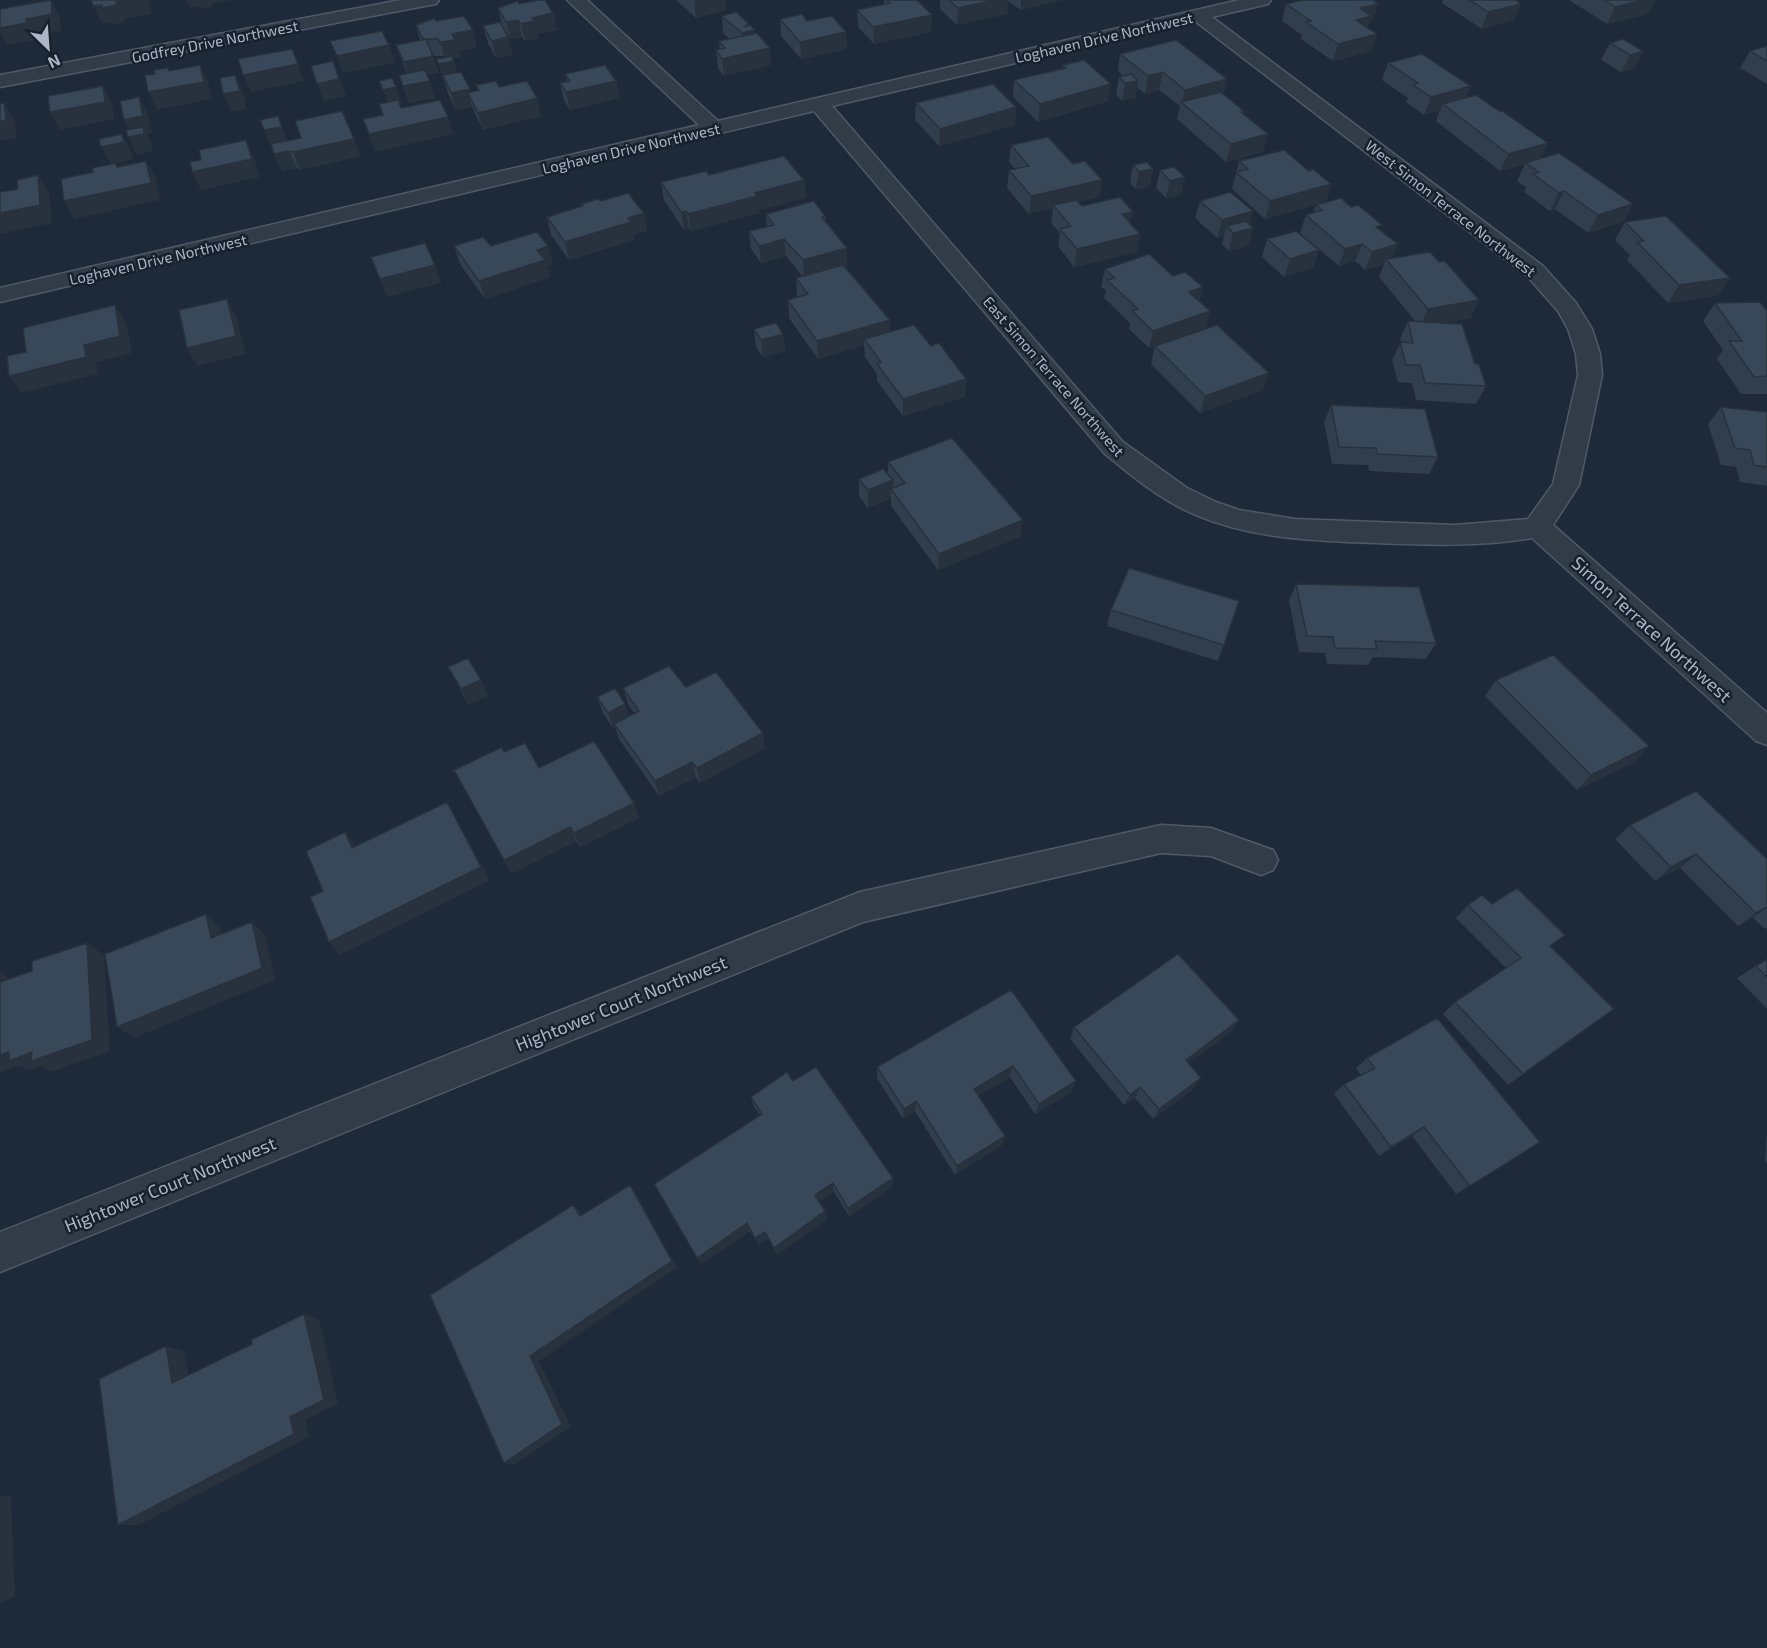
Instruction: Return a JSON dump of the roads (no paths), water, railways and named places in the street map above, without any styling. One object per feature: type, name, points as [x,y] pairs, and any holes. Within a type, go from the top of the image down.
[{"type":"street","name":"Godfrey Drive Northwest","points":[[0,81],[430,0]]},
{"type":"street","points":[[576,0],[714,128]]},
{"type":"street","name":"Loghaven Drive Northwest","points":[[0,295],[1262,0]]},
{"type":"street","name":"West Simon Terrace Northwest","points":[[1198,15],[1535,271],[1568,308],[1580,329],[1588,354],[1590,375],[1566,485],[1537,527]]},
{"type":"street","name":"East Simon Terrace Northwest","points":[[819,104],[1114,448],[1146,475],[1182,498],[1221,514],[1266,526],[1313,530],[1464,536],[1504,534],[1537,527]]},
{"type":"street","name":"Simon Terrace Northwest","points":[[1537,527],[1767,732]]},
{"type":"street","name":"Hightower Court Northwest","points":[[0,1252],[860,907],[1161,839],[1211,842],[1261,860]]}]
